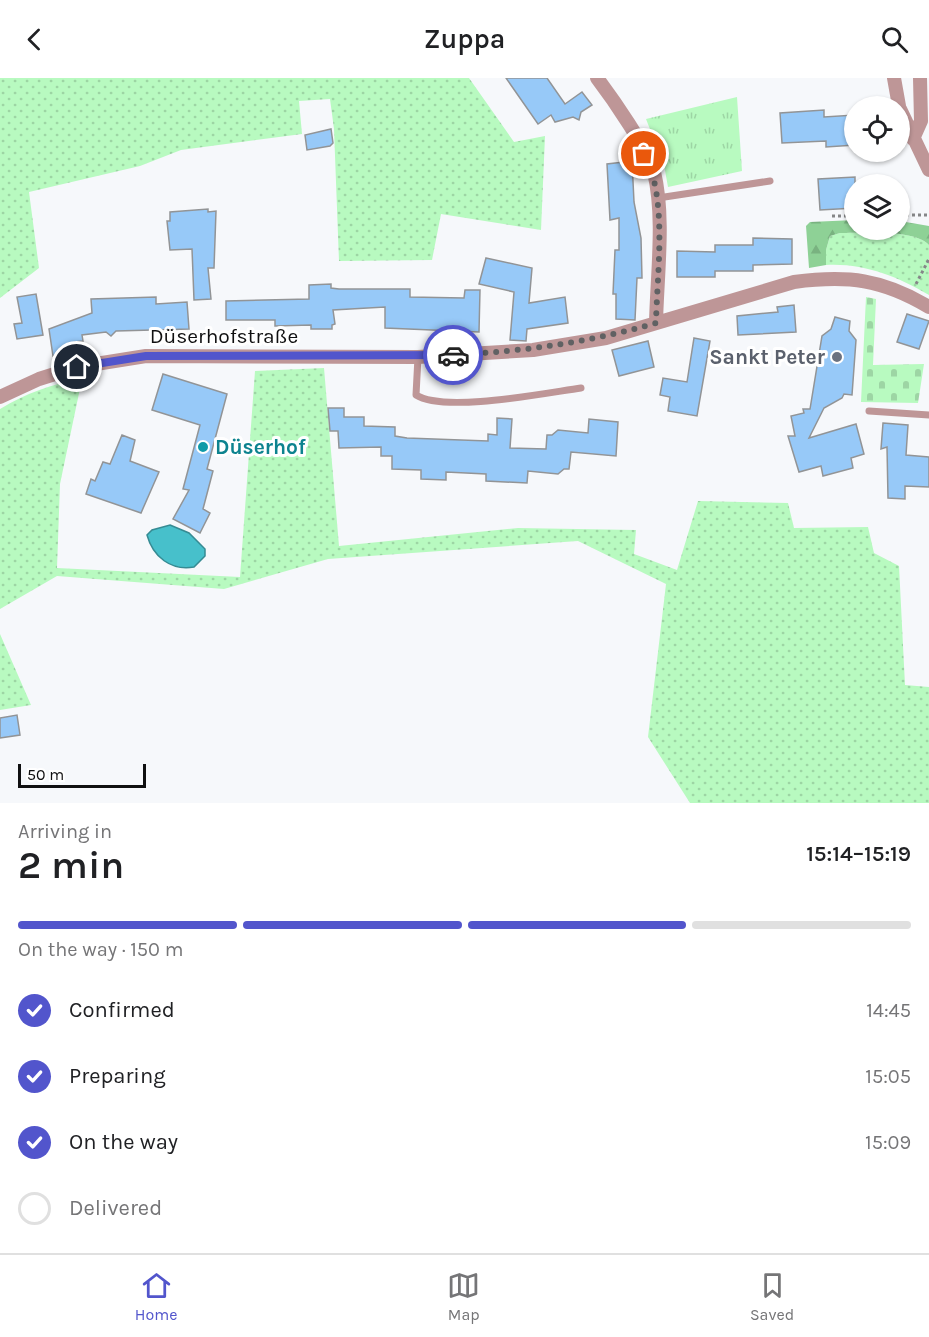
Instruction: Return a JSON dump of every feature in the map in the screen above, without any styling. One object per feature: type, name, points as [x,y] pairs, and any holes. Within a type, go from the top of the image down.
[{"type":"street","points":[[597,78],[618,106],[653,170],[658,198],[656,323]]},
{"type":"street","points":[[894,78],[898,96]]},
{"type":"street","points":[[913,139],[921,121],[920,78]]},
{"type":"street","points":[[910,132],[929,170]]},
{"type":"street","name":"Düserhofstraße","points":[[0,397],[39,379],[77,367],[146,356],[418,357],[533,350],[606,338],[794,282],[825,278],[875,282],[929,307]]},
{"type":"lane","points":[[658,198],[770,181]]},
{"type":"lane","points":[[418,357],[416,394],[426,401],[490,401],[581,388]]},
{"type":"lane","points":[[869,411],[929,415]]},
{"type":"path","points":[[910,215],[929,215]]},
{"type":"path","points":[[832,216],[844,216]]},
{"type":"path","points":[[910,297],[929,259]]},
{"type":"green space","points":[[0,78],[469,78],[514,142],[545,136],[541,230],[441,214],[432,260],[339,261],[334,129],[330,99],[299,101],[302,134],[181,150],[140,166],[29,192],[39,268],[0,298]]},
{"type":"green space","points":[[737,97],[742,171],[668,187],[664,165],[646,119]]},
{"type":"green space","points":[[844,220],[844,233],[830,236],[826,250],[826,265],[809,268],[806,226],[810,222]]},
{"type":"green space","points":[[910,223],[929,226],[929,245],[910,236]]},
{"type":"green space","points":[[844,233],[844,240],[910,240],[910,236],[922,240],[929,245],[929,295],[879,272],[853,266],[826,265],[826,250],[830,236]]},
{"type":"green space","points":[[866,297],[876,299],[873,365],[924,364],[918,403],[861,402]]},
{"type":"green space","points":[[324,368],[339,546],[518,528],[636,530],[634,554],[677,570],[698,501],[788,503],[794,528],[868,527],[874,553],[899,566],[905,685],[929,687],[929,803],[690,803],[648,737],[666,584],[578,541],[328,559],[224,589],[57,576],[0,609],[0,409],[40,390],[82,379],[60,484],[57,568],[240,577],[255,371]]},
{"type":"green space","points":[[0,634],[31,705],[0,710]]},
{"type":"water","points":[[170,525],[189,533],[205,549],[205,556],[194,567],[178,567],[164,561],[150,543],[147,535],[152,530]]},
{"type":"building","points":[[506,78],[547,78],[565,104],[582,92],[592,105],[581,112],[579,120],[573,117],[555,122],[551,115],[538,124]]},
{"type":"building","points":[[824,110],[824,117],[844,116],[844,146],[826,147],[826,141],[782,143],[780,113]]},
{"type":"building","points":[[331,129],[333,143],[330,146],[307,150],[305,135]]},
{"type":"building","points":[[632,161],[634,202],[641,238],[642,278],[637,278],[635,320],[616,319],[616,294],[613,294],[615,250],[619,250],[619,218],[610,220],[607,164]]},
{"type":"building","points":[[844,178],[844,209],[820,210],[818,179]]},
{"type":"building","points":[[208,209],[208,212],[216,211],[214,268],[208,268],[211,299],[194,300],[192,249],[170,250],[167,221],[170,221],[170,212]]},
{"type":"building","points":[[753,238],[792,239],[792,264],[753,265],[753,271],[715,271],[715,277],[677,277],[677,251],[715,252],[715,245],[753,245]]},
{"type":"building","points":[[486,258],[532,268],[529,303],[565,297],[568,323],[527,329],[526,341],[510,340],[514,292],[479,284]]},
{"type":"building","points":[[331,284],[331,288],[339,289],[410,289],[410,297],[464,298],[465,290],[480,290],[479,332],[385,328],[385,307],[333,310],[335,324],[332,325],[332,329],[311,329],[311,325],[275,326],[275,320],[226,320],[226,301],[309,299],[309,285]]},
{"type":"building","points":[[36,294],[43,335],[17,339],[14,324],[22,323],[17,297]]},
{"type":"building","points":[[156,297],[156,304],[187,302],[189,329],[116,331],[111,336],[106,332],[82,335],[83,341],[75,342],[77,351],[53,356],[49,329],[92,313],[91,299]]},
{"type":"building","points":[[794,305],[796,332],[738,335],[737,316],[778,312],[777,307]]},
{"type":"building","points":[[907,314],[929,321],[919,349],[897,342]]},
{"type":"building","points":[[835,317],[850,321],[849,331],[856,340],[852,395],[844,394],[842,398],[824,408],[809,438],[856,424],[864,454],[851,458],[853,468],[823,476],[821,466],[799,472],[788,436],[795,436],[791,416],[804,413],[803,409],[810,409],[822,336],[831,329]]},
{"type":"building","points":[[694,338],[710,341],[697,416],[668,411],[670,397],[660,395],[663,378],[687,382]]},
{"type":"building","points":[[648,341],[654,367],[619,376],[612,350]]},
{"type":"building","name":"Düserhof","points":[[163,374],[227,394],[207,469],[213,471],[203,509],[210,513],[200,533],[173,519],[189,490],[183,489],[200,425],[152,410]]},
{"type":"building","points":[[328,408],[344,408],[344,417],[364,417],[364,426],[395,427],[395,436],[407,438],[488,441],[488,434],[497,435],[497,418],[512,419],[510,448],[546,449],[547,435],[552,435],[558,430],[588,433],[589,419],[618,422],[616,456],[571,452],[569,469],[564,469],[558,474],[528,471],[527,483],[486,481],[486,474],[446,472],[446,480],[421,479],[421,470],[392,469],[392,456],[381,456],[381,447],[339,448],[338,431],[330,431]]},
{"type":"building","points":[[883,423],[908,425],[906,455],[929,457],[929,487],[905,486],[905,499],[888,498],[887,447],[881,449]]},
{"type":"building","points":[[122,435],[135,440],[130,461],[159,472],[141,513],[86,494],[91,479],[95,481],[103,462],[110,464]]},
{"type":"building","points":[[17,715],[20,735],[0,738],[0,718]]},
{"type":"way so far","points":[[453,355],[533,350],[606,338],[656,323],[658,198],[653,170],[644,154]]},
{"type":"place","name":"Sankt Peter","points":[[837,357]]},
{"type":"place","name":"Düserhof","points":[[203,447]]},
{"type":"route","points":[[77,367],[146,356],[418,357],[453,355]]}]
